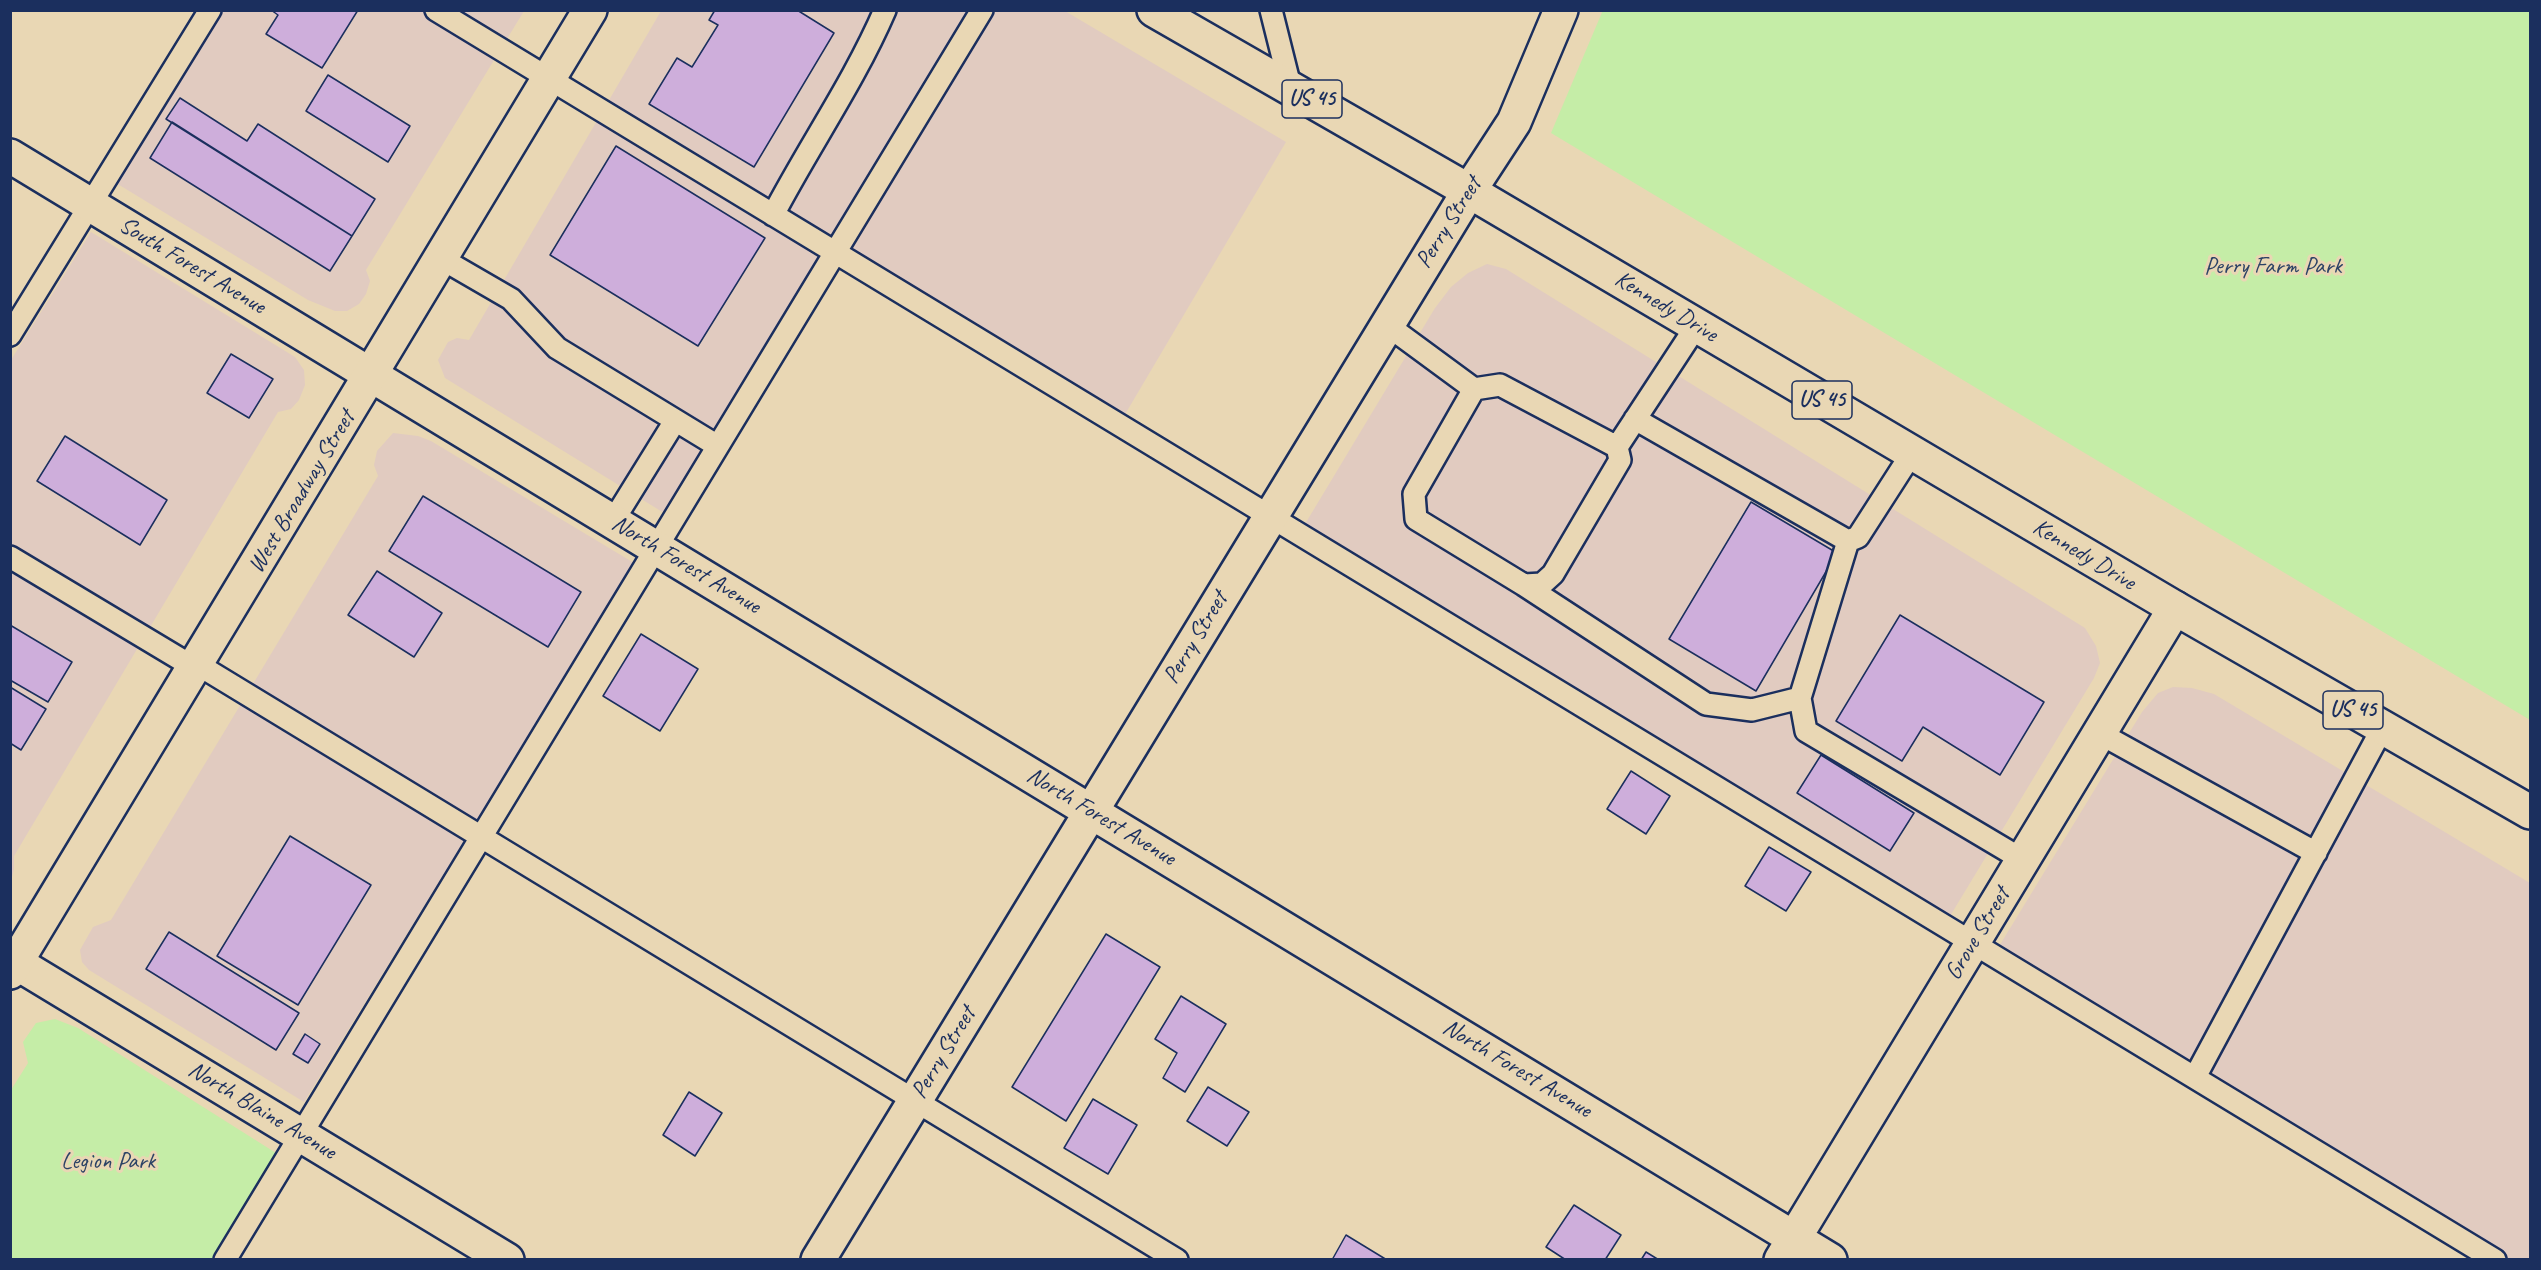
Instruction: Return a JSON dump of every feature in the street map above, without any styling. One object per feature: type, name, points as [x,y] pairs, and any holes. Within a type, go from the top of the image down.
[{"type":"street","name":"Kennedy Drive","points":[[1154,10],[1468,190],[2175,608]]},
{"type":"street","name":"Perry Street","points":[[818,1260],[1468,190],[1514,122],[1561,10]]},
{"type":"street","name":"West Broadway Street","points":[[12,964],[196,666],[442,259],[549,80],[582,14]]},
{"type":"street","name":"South Forest Avenue","points":[[10,156],[372,375]]},
{"type":"street","name":"North Forest Avenue","points":[[372,375],[1091,811],[1787,1249],[1830,1260]]},
{"type":"street","name":"US 45","points":[[2175,608],[2530,812]]},
{"type":"street","name":"Grove Street","points":[[1787,1249],[2175,608]]},
{"type":"street","name":"North Blaine Avenue","points":[[12,964],[301,1134],[507,1260]]},
{"type":"lane","points":[[10,335],[210,10]]},
{"type":"lane","points":[[436,10],[2495,1260]]},
{"type":"lane","points":[[773,215],[799,165],[867,52],[885,10]]},
{"type":"lane","points":[[225,1260],[981,10]]},
{"type":"lane","points":[[1271,10],[1290,86]]},
{"type":"lane","points":[[442,259],[511,299],[557,348],[716,445]]},
{"type":"lane","points":[[1387,325],[1474,389],[1500,385],[1617,447]]},
{"type":"lane","points":[[1524,585],[1542,584],[1553,574],[1620,460],[1617,447],[1697,326]]},
{"type":"lane","points":[[1474,389],[1414,494],[1416,519],[1524,585],[1706,704],[1752,710],[1800,698]]},
{"type":"lane","points":[[1635,419],[1848,541]]},
{"type":"lane","points":[[613,521],[675,420]]},
{"type":"lane","points":[[1848,541],[1858,537],[1912,453]]},
{"type":"lane","points":[[1848,541],[1800,698],[1806,731],[2023,860]]},
{"type":"lane","points":[[10,557],[481,837],[1177,1260]]},
{"type":"lane","points":[[2194,1077],[2383,727]]},
{"type":"lane","points":[[2099,733],[2316,853]]},
{"type":"shaded area","points":[[221,11],[524,11],[366,270],[370,281],[366,294],[359,304],[347,311],[335,311],[308,300],[116,183]]},
{"type":"shaded area","points":[[661,11],[967,11],[664,513],[445,378],[438,360],[448,342],[457,338],[469,340]]},
{"type":"shaded area","points":[[995,11],[1065,11],[1286,142],[1114,433],[840,270]]},
{"type":"shaded area","points":[[91,232],[295,357],[304,370],[305,385],[299,400],[291,409],[278,412],[14,856],[11,881],[11,360]]},
{"type":"shaded area","points":[[1487,264],[1506,269],[2085,628],[2096,646],[2100,663],[2094,678],[1938,936],[1293,544],[1435,308],[1451,287],[1468,273]]},
{"type":"shaded area","points":[[393,433],[418,436],[431,441],[634,563],[304,1102],[89,970],[82,962],[80,950],[93,927],[111,920],[378,476],[374,465],[377,451]]},
{"type":"shaded area","points":[[2173,687],[2192,688],[2214,694],[2530,883],[2530,1259],[2471,1259],[1987,966],[2142,712],[2158,693]]},
{"type":"green space","name":"Perry Farm Park","points":[[1603,10],[2530,11],[2530,720],[1551,133]]},
{"type":"green space","name":"Legion Park","points":[[55,1019],[78,1028],[276,1153],[212,1259],[11,1259],[11,1090],[28,1063],[23,1042],[36,1023]]},
{"type":"building","points":[[271,10],[358,10],[322,68],[266,34],[278,15]]},
{"type":"building","points":[[715,10],[797,10],[834,33],[754,167],[649,104],[677,58],[692,67],[718,25],[709,20]]},
{"type":"building","points":[[328,75],[410,126],[388,162],[306,111]]},
{"type":"building","points":[[180,98],[247,141],[258,124],[375,199],[352,236],[166,119]]},
{"type":"building","points":[[172,122],[352,236],[330,271],[150,158]]},
{"type":"building","points":[[616,146],[765,238],[698,346],[550,255]]},
{"type":"building","points":[[231,354],[273,379],[249,418],[207,393]]},
{"type":"building","points":[[65,436],[167,500],[140,545],[37,481]]},
{"type":"building","points":[[423,496],[581,592],[548,647],[389,551]]},
{"type":"building","points":[[1751,502],[1837,553],[1756,691],[1669,639]]},
{"type":"building","points":[[377,571],[442,613],[414,657],[348,615]]},
{"type":"building","points":[[1900,615],[2044,702],[2000,775],[1923,727],[1902,761],[1836,721]]},
{"type":"building","points":[[10,625],[72,662],[48,702],[10,680]]},
{"type":"building","points":[[641,634],[698,669],[660,731],[603,696]]},
{"type":"building","points":[[10,687],[46,709],[21,750],[10,743]]},
{"type":"building","points":[[1821,755],[1914,813],[1890,851],[1797,793]]},
{"type":"building","points":[[1631,771],[1670,796],[1646,834],[1607,809]]},
{"type":"building","points":[[290,836],[371,885],[298,1005],[217,956]]},
{"type":"building","points":[[1769,847],[1811,872],[1786,911],[1745,886]]},
{"type":"building","points":[[169,932],[299,1013],[276,1050],[146,969]]},
{"type":"building","points":[[1106,934],[1160,967],[1066,1121],[1012,1087]]},
{"type":"building","points":[[1181,996],[1226,1024],[1185,1092],[1163,1078],[1177,1053],[1155,1039]]},
{"type":"building","points":[[305,1034],[320,1044],[308,1063],[293,1054]]},
{"type":"building","points":[[1208,1087],[1249,1112],[1227,1146],[1187,1121]]},
{"type":"building","points":[[689,1092],[722,1113],[695,1156],[663,1135]]},
{"type":"building","points":[[1093,1099],[1137,1125],[1108,1174],[1064,1148]]},
{"type":"building","points":[[1574,1205],[1621,1235],[1605,1260],[1566,1260],[1546,1247]]},
{"type":"building","points":[[1346,1235],[1387,1260],[1332,1260]]},
{"type":"building","points":[[1646,1252],[1659,1260],[1641,1260]]}]
